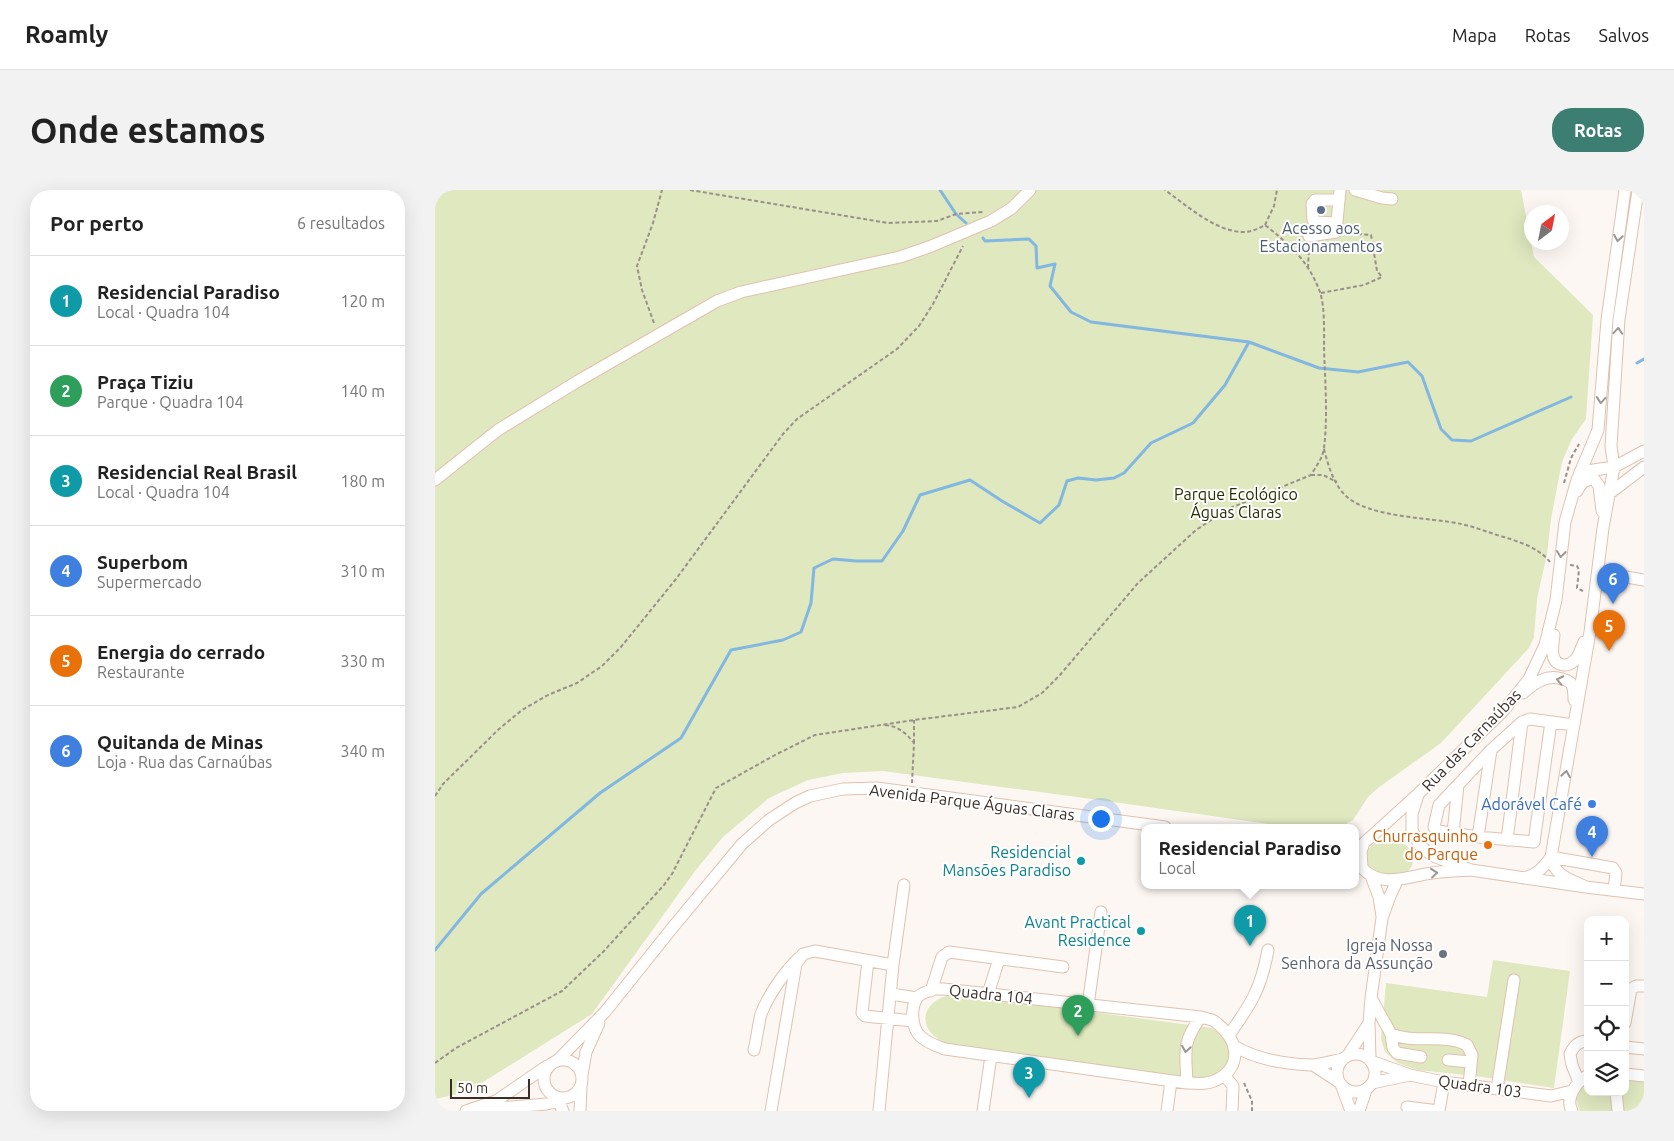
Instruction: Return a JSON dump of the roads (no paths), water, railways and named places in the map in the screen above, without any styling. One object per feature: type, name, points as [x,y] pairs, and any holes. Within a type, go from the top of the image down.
[{"type":"street","points":[[435,480],[498,430],[658,334],[717,301],[741,292],[900,257],[929,247],[991,221],[1012,208],[1030,190]]},
{"type":"street","points":[[1355,190],[1392,199]]},
{"type":"street","name":"Rua das Carnaúbas","points":[[1359,844],[1418,794],[1504,710],[1529,679],[1545,646],[1556,600],[1555,562],[1580,472],[1598,430],[1607,320],[1625,190]]},
{"type":"street","points":[[1586,887],[1557,872],[1552,865],[1551,857],[1590,632],[1603,528],[1614,467],[1611,446],[1619,319],[1638,190]]},
{"type":"street","points":[[1339,195],[1336,227],[1313,220],[1312,204],[1315,200],[1339,195]]},
{"type":"street","points":[[1309,236],[1336,227]]},
{"type":"street","points":[[1580,472],[1614,467],[1644,451]]},
{"type":"street","points":[[1610,493],[1644,467]]},
{"type":"street","points":[[1565,522],[1583,482],[1587,479],[1594,479],[1601,493],[1603,528]]},
{"type":"street","points":[[1598,572],[1644,580]]},
{"type":"street","points":[[1556,600],[1553,649],[1555,660],[1564,665],[1573,662],[1590,632]]},
{"type":"street","points":[[1504,710],[1530,687],[1546,678],[1557,678],[1570,682],[1573,686],[1575,722]]},
{"type":"street","points":[[1551,722],[1534,842],[1478,838],[1439,831],[1434,827],[1439,805],[1522,722],[1530,719],[1551,722],[1575,722]]},
{"type":"street","points":[[1507,840],[1522,722]]},
{"type":"street","points":[[1478,838],[1495,747],[1484,731]]},
{"type":"street","points":[[1453,833],[1458,786]]},
{"type":"street","name":"Avenida Parque Águas Claras","points":[[468,1111],[496,1101],[554,1062],[605,1012],[742,844],[769,820],[795,803],[810,796],[859,788],[877,788],[1143,824]]},
{"type":"street","points":[[1418,794],[1413,814],[1412,830],[1420,846],[1433,856],[1471,870],[1641,895]]},
{"type":"street","points":[[1359,844],[1363,869],[1379,897],[1382,918]]},
{"type":"street","points":[[1524,878],[1536,874],[1551,857]]},
{"type":"street","points":[[1551,857],[1613,868],[1617,873],[1613,890]]},
{"type":"street","points":[[1363,869],[1384,880],[1399,880],[1430,873],[1471,870]]},
{"type":"street","points":[[1359,1111],[1375,1075],[1375,1069],[1370,1060],[1369,1024],[1382,918],[1390,896],[1399,880]]},
{"type":"street","points":[[879,1111],[893,965],[904,885]]},
{"type":"street","points":[[1088,1005],[1101,912]]},
{"type":"street","points":[[1229,1035],[1257,992],[1264,973],[1268,950]]},
{"type":"street","points":[[754,1050],[762,1014],[787,969],[803,954],[815,951],[893,965]]},
{"type":"street","points":[[931,991],[942,957],[944,954],[955,952],[1063,967]]},
{"type":"street","points":[[771,1111],[796,964],[800,957]]},
{"type":"street","points":[[988,994],[999,959]]},
{"type":"street","points":[[868,961],[862,1013],[865,1016],[910,1021],[919,1035],[928,1043],[945,1049],[1171,1081],[1205,1084],[1224,1075],[1233,1066],[1261,1058]]},
{"type":"street","points":[[1497,1089],[1514,980]]},
{"type":"street","points":[[1628,1006],[1631,989],[1639,985],[1644,986]]},
{"type":"street","name":"Quadra 104","points":[[913,998],[931,991],[944,989],[1201,1017],[1219,1024],[1229,1035],[1234,1046],[1233,1066]]},
{"type":"street","points":[[891,994],[913,998],[913,1014],[910,1021]]},
{"type":"street","points":[[1371,998],[1391,1034],[1393,1048],[1397,1053],[1421,1057]]},
{"type":"street","name":"Avenida Parque Águas Claras","points":[[580,1111],[586,1052],[605,1012]]},
{"type":"street","points":[[1187,1083],[1185,1051],[1190,1033],[1201,1017]]},
{"type":"street","points":[[1351,1111],[1337,1070],[1369,1024]]},
{"type":"street","points":[[1391,1034],[1401,1038],[1459,1041],[1467,1045],[1472,1055],[1469,1085]]},
{"type":"street","points":[[1580,1083],[1572,1065],[1571,1054],[1577,1044],[1584,1041]]},
{"type":"street","points":[[1234,1046],[1246,1053],[1261,1058],[1313,1065],[1360,1054],[1370,1060]]},
{"type":"street","points":[[1629,1047],[1644,1049]]},
{"type":"street","points":[[983,1111],[991,1056]]},
{"type":"street","name":"Quadra 103","points":[[1370,1060],[1410,1075],[1444,1082],[1551,1096],[1571,1109],[1580,1083]]},
{"type":"street","points":[[1448,1060],[1471,1062]]},
{"type":"street","points":[[571,1061],[580,1069],[582,1080],[575,1094],[560,1098],[549,1092],[543,1080],[546,1069],[554,1062],[571,1061]]},
{"type":"street","points":[[1313,1065],[1354,1092],[1369,1086]]},
{"type":"street","points":[[1629,1074],[1644,1076]]},
{"type":"street","points":[[1224,1075],[1233,1086],[1232,1111]]},
{"type":"street","name":"Quadra 103","points":[[1369,1086],[1410,1075]]},
{"type":"street","points":[[1167,1111],[1171,1081]]},
{"type":"street","points":[[1407,1107],[1438,1111],[1444,1082]]},
{"type":"street","name":"Quadra 103","points":[[1551,1096],[1580,1083]]},
{"type":"street","points":[[1616,1096],[1618,1111]]},
{"type":"street","points":[[560,1098],[563,1111]]},
{"type":"street","name":"Avenida Parque Águas Claras","points":[[468,1111],[547,1104],[556,1102],[560,1098]]},
{"type":"waterway","points":[[940,190],[956,214],[966,223]]},
{"type":"waterway","points":[[983,238],[985,241],[1029,239],[1036,246],[1037,268],[1055,264],[1050,286],[1071,312],[1091,322],[1249,342]]},
{"type":"waterway","points":[[435,950],[481,894],[600,793],[681,738],[731,650],[783,640],[801,632],[811,603],[814,568],[833,559],[882,561],[903,531],[920,495],[970,480],[1040,523],[1059,505],[1067,481],[1078,478],[1096,480],[1114,478],[1124,473],[1151,443],[1193,423],[1225,385],[1249,342],[1319,368],[1358,372],[1408,362],[1422,376],[1441,429],[1452,440],[1471,441],[1571,397]]},
{"type":"waterway","points":[[1637,363],[1644,359]]},
{"type":"place","name":"Acesso aos Estacionamentos","points":[[1321,210]]},
{"type":"place","name":"Quitanda de Minas","points":[[1613,604]]},
{"type":"place","name":"Energia do cerrado","points":[[1609,651]]},
{"type":"place","name":"Adorável Café","points":[[1592,804]]},
{"type":"place","name":"Churrasquinho do Parque","points":[[1488,845]]},
{"type":"place","name":"Superbom","points":[[1592,857]]},
{"type":"place","name":"Residencial Mansões Paradiso","points":[[1081,861]]},
{"type":"place","name":"Avant Practical Residence","points":[[1141,931]]},
{"type":"place","name":"Residencial Paradiso","points":[[1250,946]]},
{"type":"place","name":"Igreja Nossa Senhora da Assunção","points":[[1443,954]]},
{"type":"place","name":"Praça Tiziu","points":[[1078,1036]]},
{"type":"place","name":"Residencial Real Brasil","points":[[1029,1098]]},
{"type":"park label","name":"Parque Ecológico Águas Claras","points":[[1236,503]]}]
